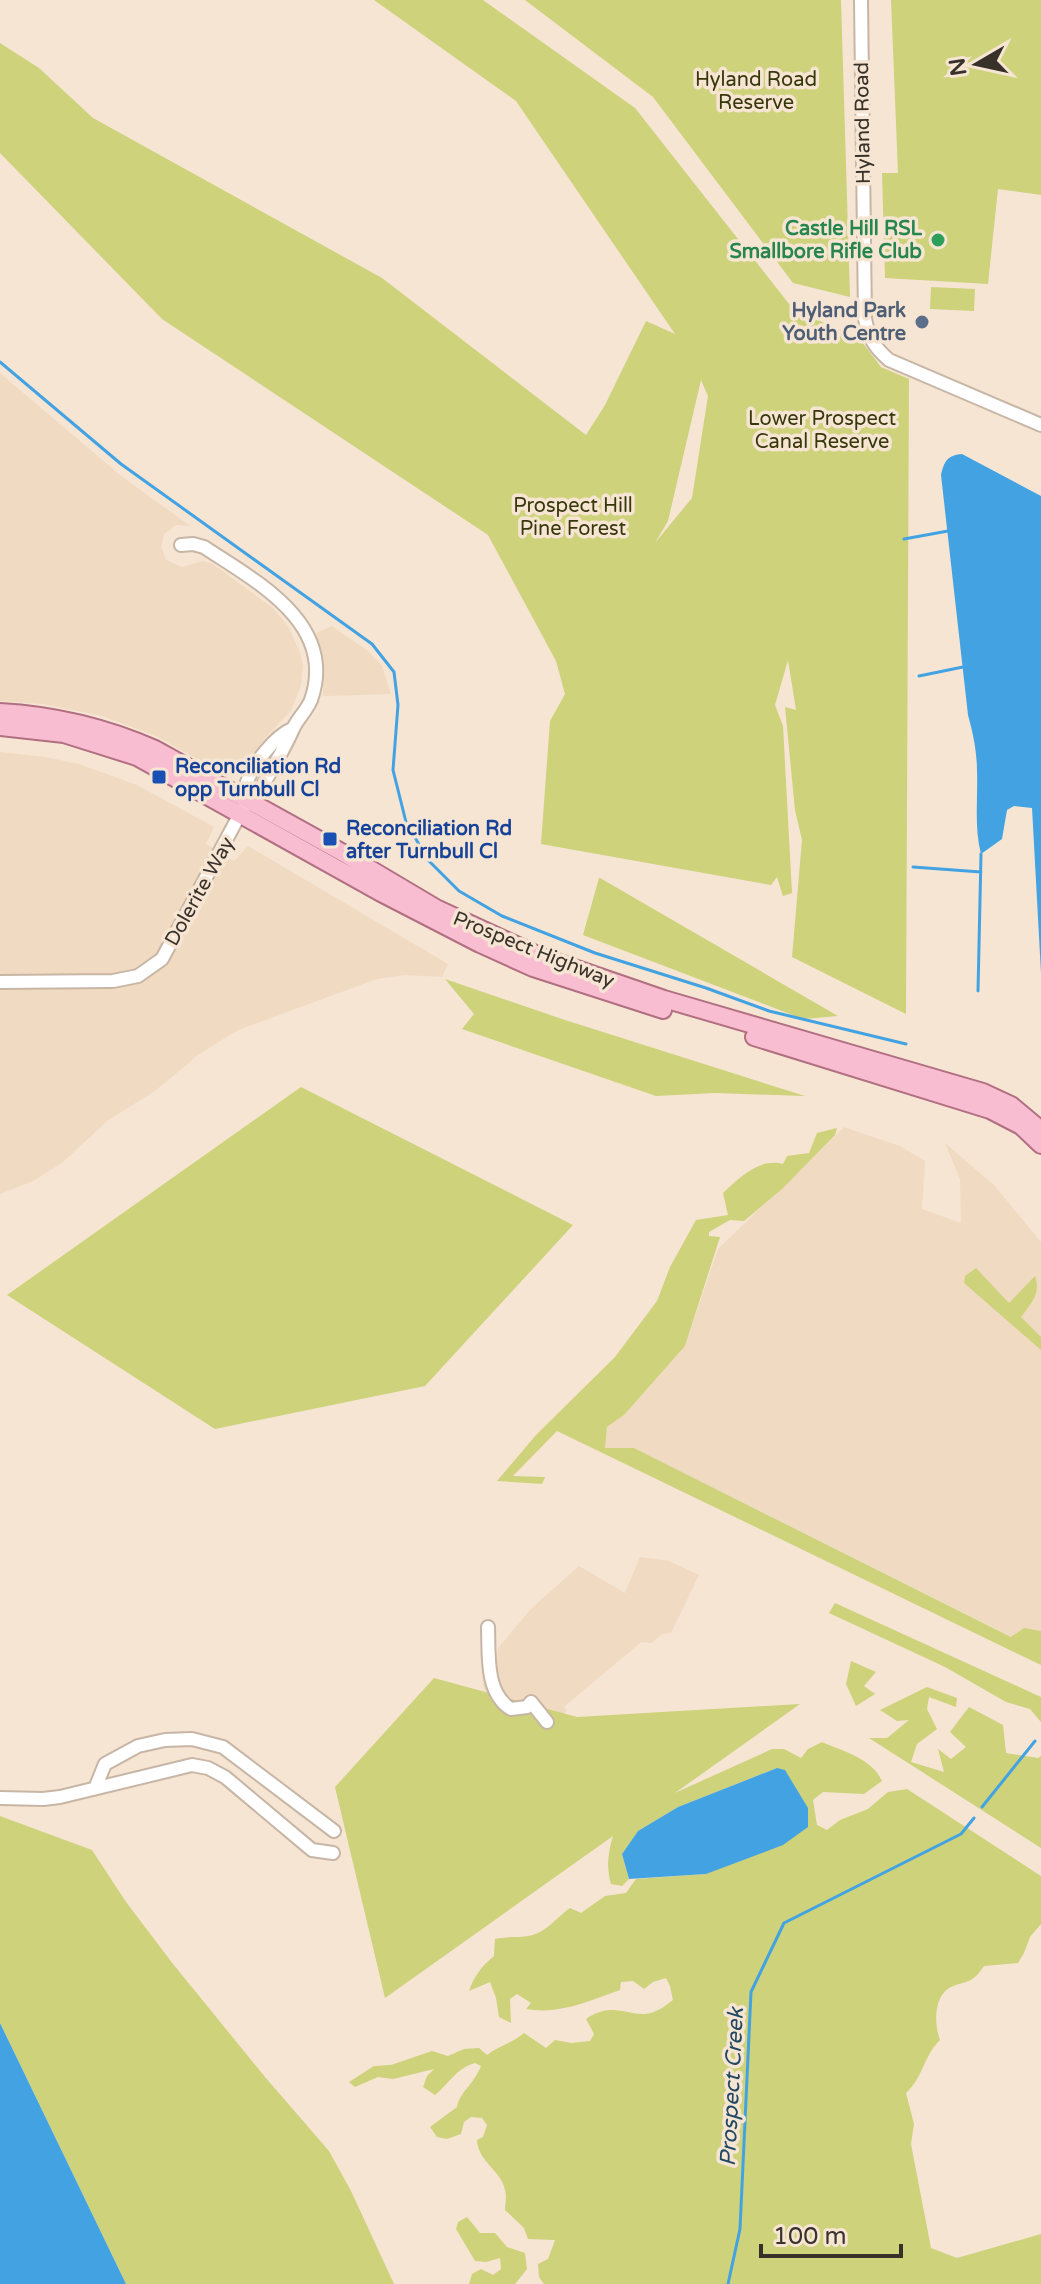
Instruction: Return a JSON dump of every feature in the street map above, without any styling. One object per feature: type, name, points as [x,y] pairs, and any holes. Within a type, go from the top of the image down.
[{"type":"main road","name":"Prospect Highway","points":[[0,712],[67,720],[123,735],[165,754],[244,808],[416,911],[533,968],[990,1110],[1011,1119],[1041,1145]]},
{"type":"main road","name":"Prospect Highway","points":[[0,727],[55,732],[114,748],[345,854],[460,921],[542,957],[664,999],[983,1092],[1011,1105],[1041,1130]]},
{"type":"street","name":"Hyland Road","points":[[861,0],[865,319],[868,336],[876,349],[889,360],[1041,425]]},
{"type":"street","name":"Dolerite Way","points":[[0,982],[113,981],[138,976],[162,959],[244,808],[246,783],[281,734],[292,729],[306,710],[313,689],[315,667],[312,649],[303,627],[287,605],[273,592],[204,547],[181,545]]},
{"type":"street","points":[[488,1627],[492,1684],[502,1704],[511,1709],[527,1707],[531,1702],[547,1722]]},
{"type":"street","points":[[96,1786],[105,1764],[138,1746],[165,1740],[205,1741],[223,1747],[334,1831]]},
{"type":"street","points":[[0,1798],[43,1799],[192,1765],[208,1768],[225,1777],[305,1846],[333,1853]]},
{"type":"shaded area","points":[[0,373],[120,475],[190,526],[176,525],[164,534],[161,547],[166,560],[182,567],[203,561],[213,564],[273,608],[288,626],[303,665],[301,685],[291,711],[266,737],[240,772],[225,775],[156,736],[102,716],[43,704],[0,701]]},
{"type":"shaded area","points":[[332,626],[368,651],[382,666],[391,694],[323,696],[324,663],[316,633]]},
{"type":"shaded area","points":[[0,752],[79,764],[137,785],[214,827],[206,844],[234,861],[248,846],[448,964],[442,977],[405,975],[377,979],[238,1030],[198,1055],[155,1091],[107,1121],[62,1163],[33,1181],[0,1194]]},
{"type":"shaded area","points":[[844,1127],[900,1146],[925,1161],[922,1209],[961,1223],[960,1179],[945,1143],[994,1185],[1041,1242],[1041,1631],[1024,1628],[1012,1637],[634,1448],[605,1449],[607,1427],[624,1415],[685,1346],[718,1249]]},
{"type":"shaded area","points":[[640,1557],[669,1561],[699,1575],[671,1633],[662,1634],[652,1643],[641,1642],[564,1707],[567,1711],[545,1730],[489,1699],[483,1686],[482,1667],[497,1666],[498,1648],[532,1608],[579,1566],[625,1593]]},
{"type":"green space","points":[[374,0],[483,0],[635,108],[793,309],[859,338],[881,367],[909,379],[906,1014],[792,957],[802,840],[795,810],[785,707],[796,710],[788,660],[775,705],[783,726],[792,893],[783,896],[777,877],[771,885],[541,844],[550,721],[565,694],[556,661],[488,535],[162,319],[0,153],[0,43],[39,68],[93,118],[382,278],[586,435],[605,405],[646,321],[675,334],[516,101]],"holes":[[[701,380],[708,396],[692,498],[655,543],[668,521]]]},
{"type":"green space","name":"Hyland Road Reserve","points":[[525,0],[841,0],[850,297],[793,283],[653,97]]},
{"type":"green space","points":[[891,0],[1041,0],[1041,195],[998,189],[988,284],[885,278],[882,173],[898,173]]},
{"type":"green space","points":[[931,287],[975,289],[974,311],[930,309]]},
{"type":"green space","points":[[599,878],[838,1016],[803,1019],[583,935]]},
{"type":"green space","points":[[445,979],[805,1096],[715,1093],[656,1096],[462,1029],[474,1014]]},
{"type":"green space","points":[[301,1087],[573,1225],[425,1386],[215,1429],[7,1295]]},
{"type":"green space","points":[[837,1128],[835,1135],[782,1189],[744,1221],[730,1220],[709,1232],[709,1236],[720,1237],[685,1346],[624,1415],[607,1427],[605,1448],[634,1448],[1011,1637],[1024,1628],[1041,1631],[1041,1665],[557,1431],[513,1476],[545,1477],[542,1484],[497,1481],[536,1435],[615,1357],[657,1301],[670,1267],[696,1220],[728,1215],[723,1193],[743,1175],[758,1166],[783,1164],[787,1156],[809,1153],[817,1133]]},
{"type":"green space","points":[[976,1268],[1009,1303],[1035,1276],[1036,1293],[1021,1317],[1041,1337],[1041,1350],[964,1283],[965,1276]]},
{"type":"green space","points":[[835,1603],[1041,1697],[1041,1722],[1030,1709],[1006,1702],[945,1667],[829,1613]]},
{"type":"green space","points":[[851,1661],[876,1672],[864,1686],[875,1694],[856,1706],[846,1684]]},
{"type":"green space","points":[[434,1678],[577,1717],[800,1704],[675,1793],[772,1749],[784,1749],[801,1758],[808,1749],[822,1742],[864,1761],[882,1781],[864,1794],[823,1792],[813,1800],[817,1825],[827,1830],[840,1820],[868,1809],[888,1792],[907,1789],[1041,1876],[1041,1924],[1030,1937],[1018,1963],[984,1966],[967,1982],[946,1990],[937,2010],[940,2040],[906,2093],[914,2124],[911,2144],[931,2248],[957,2258],[1041,2234],[1041,2284],[544,2284],[539,2277],[538,2264],[548,2259],[555,2240],[528,2239],[524,2228],[505,2210],[503,2183],[478,2148],[477,2140],[483,2137],[487,2125],[482,2118],[471,2117],[464,2122],[461,2134],[447,2139],[437,2137],[430,2127],[457,2107],[481,2066],[475,2063],[462,2069],[435,2095],[423,2087],[434,2069],[393,2079],[378,2077],[355,2087],[349,2082],[374,2066],[391,2065],[432,2051],[448,2056],[464,2049],[479,2048],[487,2055],[524,2033],[546,2048],[555,2040],[571,2043],[590,2041],[594,2034],[586,2019],[597,2013],[615,2010],[648,2014],[673,2000],[666,1978],[644,1989],[633,1981],[621,1982],[620,1990],[573,2006],[550,2010],[526,2009],[531,2003],[517,1994],[510,1999],[511,2023],[499,2017],[490,1982],[469,1991],[479,1972],[494,1956],[495,1939],[534,1935],[570,1908],[581,1913],[605,1896],[626,1893],[636,1879],[706,1874],[777,1768],[678,1807],[638,1831],[622,1854],[629,1879],[622,1886],[611,1884],[609,1877],[608,1860],[613,1836],[385,1998],[335,1787]]},
{"type":"green space","points":[[927,1687],[957,1698],[956,1707],[929,1697],[927,1709],[937,1729],[917,1744],[911,1762],[944,1772],[938,1749],[951,1759],[966,1747],[950,1732],[969,1707],[1003,1725],[1006,1753],[1041,1756],[1041,1848],[869,1738],[887,1738],[909,1720],[897,1721],[880,1710]]},
{"type":"green space","points":[[0,1816],[92,1850],[126,1902],[173,1964],[329,2151],[394,2284],[126,2284],[0,2023]]},
{"type":"green space","points":[[467,2217],[480,2233],[495,2233],[507,2247],[525,2253],[527,2269],[515,2284],[469,2284],[472,2274],[481,2269],[493,2275],[501,2269],[500,2258],[475,2261],[456,2229],[458,2222]]},
{"type":"water","points":[[962,454],[1041,496],[1041,973],[1032,808],[1014,806],[1007,810],[1002,839],[981,854],[979,844],[976,757],[968,715],[941,475],[947,460]]},
{"type":"water","points":[[777,1768],[785,1770],[808,1808],[808,1827],[783,1845],[706,1874],[629,1879],[622,1854],[638,1831],[678,1807]]},
{"type":"water","points":[[0,2023],[126,2284],[0,2284]]},
{"type":"waterway","points":[[0,362],[121,464],[372,644],[394,672],[398,705],[393,770],[406,822],[428,860],[459,891],[502,916],[595,953],[769,1011],[906,1044]]},
{"type":"waterway","points":[[904,539],[948,531]]},
{"type":"waterway","points":[[919,676],[963,667]]},
{"type":"waterway","points":[[978,991],[981,854]]},
{"type":"waterway","points":[[913,867],[981,872]]},
{"type":"waterway","name":"Prospect Creek","points":[[982,1807],[1035,1741]]},
{"type":"waterway","name":"Prospect Creek","points":[[728,2284],[740,2229],[751,1992],[784,1923],[961,1834],[974,1818]]},
{"type":"place","name":"Castle Hill RSL Smallbore Rifle Club","points":[[938,240]]},
{"type":"place","name":"Hyland Park Youth Centre","points":[[922,322]]},
{"type":"place","name":"Reconciliation Rd opp Turnbull Cl","points":[[159,777]]},
{"type":"place","name":"Reconciliation Rd after Turnbull Cl","points":[[330,839]]},
{"type":"park label","name":"Lower Prospect Canal Reserve","points":[[822,430]]},
{"type":"park label","name":"Prospect Hill Pine Forest","points":[[573,516]]}]
